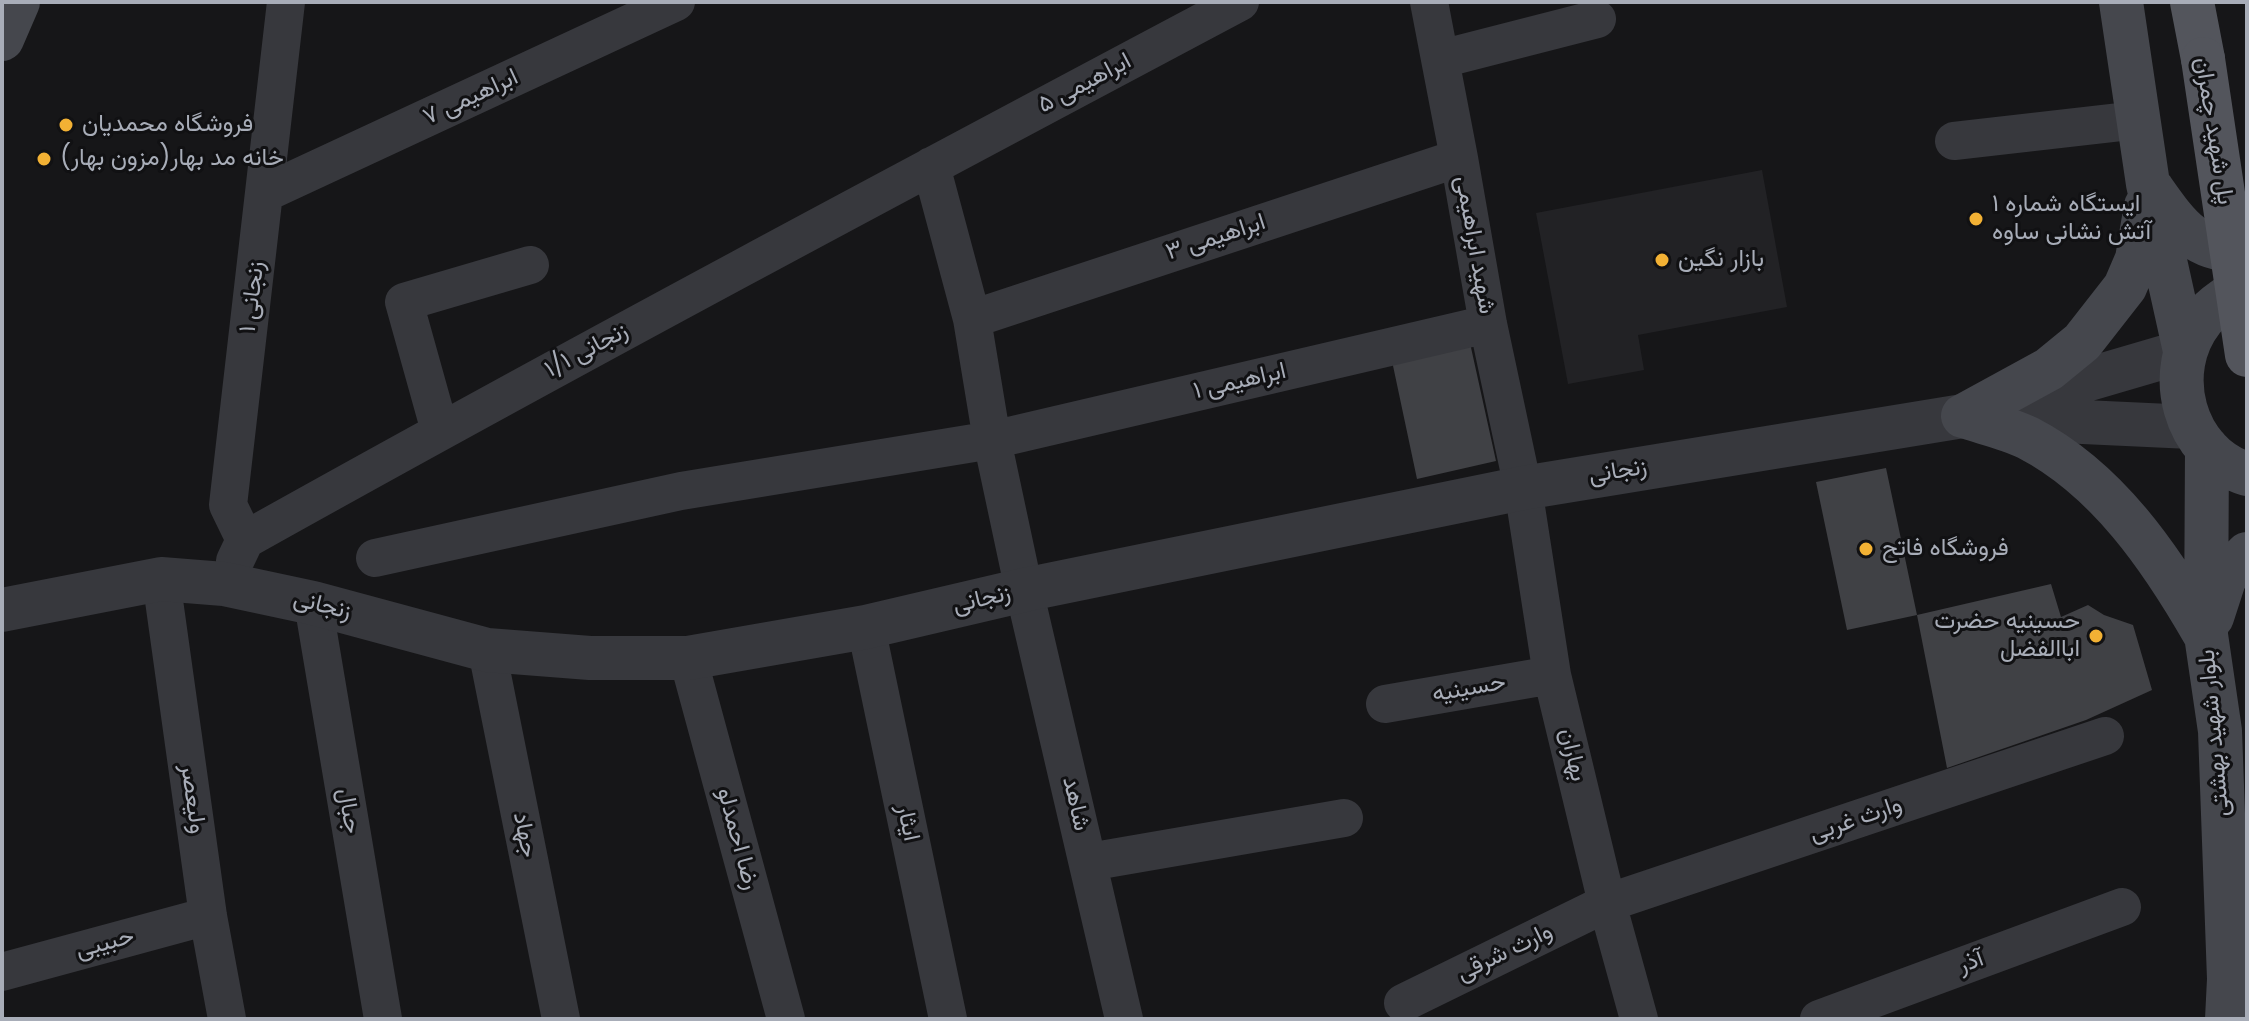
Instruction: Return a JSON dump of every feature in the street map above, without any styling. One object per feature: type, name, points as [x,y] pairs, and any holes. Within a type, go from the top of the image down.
[{"type":"main road","points":[[2,39],[18,2]]},
{"type":"main road","points":[[2121,2],[2148,184],[2185,351]]},
{"type":"main road","name":"پل شهید چمران","points":[[2192,2],[2247,355]]},
{"type":"main road","points":[[2148,184],[2176,223],[2202,244],[2247,250]]},
{"type":"main road","points":[[1963,416],[2049,369],[2082,342],[2103,317],[2125,287],[2137,259],[2148,184]]},
{"type":"main road","points":[[2185,351],[2202,319],[2215,306],[2247,287]]},
{"type":"main road","name":"بلوار شهید بهشتی","points":[[2185,351],[2181,390],[2186,412],[2199,437],[2206,635],[2220,731],[2229,979],[2227,1019]]},
{"type":"main road","points":[[1963,416],[2026,437],[2087,480],[2144,540],[2175,583],[2206,635]]},
{"type":"main road","points":[[2199,437],[2222,461],[2247,474]]},
{"type":"main road","points":[[2206,635],[2225,577],[2247,554]]},
{"type":"street","name":"زنجانی ۱","points":[[245,540],[228,505],[286,2]]},
{"type":"street","name":"ابراهیمی ۵","points":[[931,166],[1240,2]]},
{"type":"street","name":"شهید ابراهیمی","points":[[1429,2],[1488,324],[1523,488]]},
{"type":"street","name":"ابراهیمی ۷","points":[[265,193],[656,7]]},
{"type":"street","points":[[1441,59],[1597,19]]},
{"type":"street","points":[[1954,141],[2138,120]]},
{"type":"street","name":"ابراهیمی ۳","points":[[972,319],[1459,158]]},
{"type":"street","name":"شاهد","points":[[931,166],[972,319],[992,440],[1024,590],[1124,1019]]},
{"type":"street","name":"زنجانی ۱/۱","points":[[245,540],[931,166]]},
{"type":"street","points":[[440,431],[404,302],[530,265]]},
{"type":"street","name":"ابراهیمی ۱","points":[[375,558],[681,491],[992,440],[1488,324]]},
{"type":"street","points":[[1963,416],[2185,351]]},
{"type":"street","points":[[1963,416],[2199,437]]},
{"type":"street","name":"زنجانی","points":[[2,610],[161,579],[224,584],[313,603],[487,650],[590,658],[688,658],[866,627],[1024,590],[1523,488],[1963,416]]},
{"type":"street","name":"بهاران","points":[[1523,488],[1552,675],[1607,903],[1639,1019]]},
{"type":"street","points":[[224,584],[245,540]]},
{"type":"street","name":"ولیعصر","points":[[161,579],[208,916],[227,1019]]},
{"type":"street","name":"جبال","points":[[313,603],[383,1019]]},
{"type":"street","name":"ایثار","points":[[866,627],[948,1019]]},
{"type":"street","name":"جهاد","points":[[487,650],[561,1019]]},
{"type":"street","name":"رضا احمدلو","points":[[688,658],[786,1019]]},
{"type":"street","name":"حسینیه","points":[[1385,704],[1552,675]]},
{"type":"street","name":"وارث غربی","points":[[1607,903],[2105,736]]},
{"type":"street","points":[[1089,862],[1344,818]]},
{"type":"street","name":"وارث شرقی","points":[[1403,1003],[1607,903]]},
{"type":"street","name":"آذر","points":[[1819,1019],[2122,907]]},
{"type":"street","name":"حبیبی","points":[[2,972],[208,916]]},
{"type":"shaded area","name":"بازار نگین","points":[[1762,170],[1787,307],[1638,335],[1644,370],[1568,384],[1536,213]]},
{"type":"building","points":[[1470,343],[1496,461],[1417,479],[1392,361]]},
{"type":"building","name":"فروشگاه فاتح","points":[[1886,468],[1917,615],[1847,630],[1816,482]]},
{"type":"building","points":[[2051,584],[2061,617],[2088,605],[2104,615],[2133,625],[2152,690],[2086,720],[1947,768],[1917,615]]},
{"type":"place","name":"فروشگاه محمدیان","points":[[66,125]]},
{"type":"place","name":"خانه مد بهار(مزون بهار)","points":[[44,159]]},
{"type":"place","name":"ایستگاه شماره ۱ آتش نشانی ساوه","points":[[1976,219]]},
{"type":"place","name":"بازار نگین","points":[[1662,260]]},
{"type":"place","name":"فروشگاه فاتح","points":[[1866,549]]},
{"type":"place","name":"حسینیه حضرت اباالفضل","points":[[2096,636]]}]
